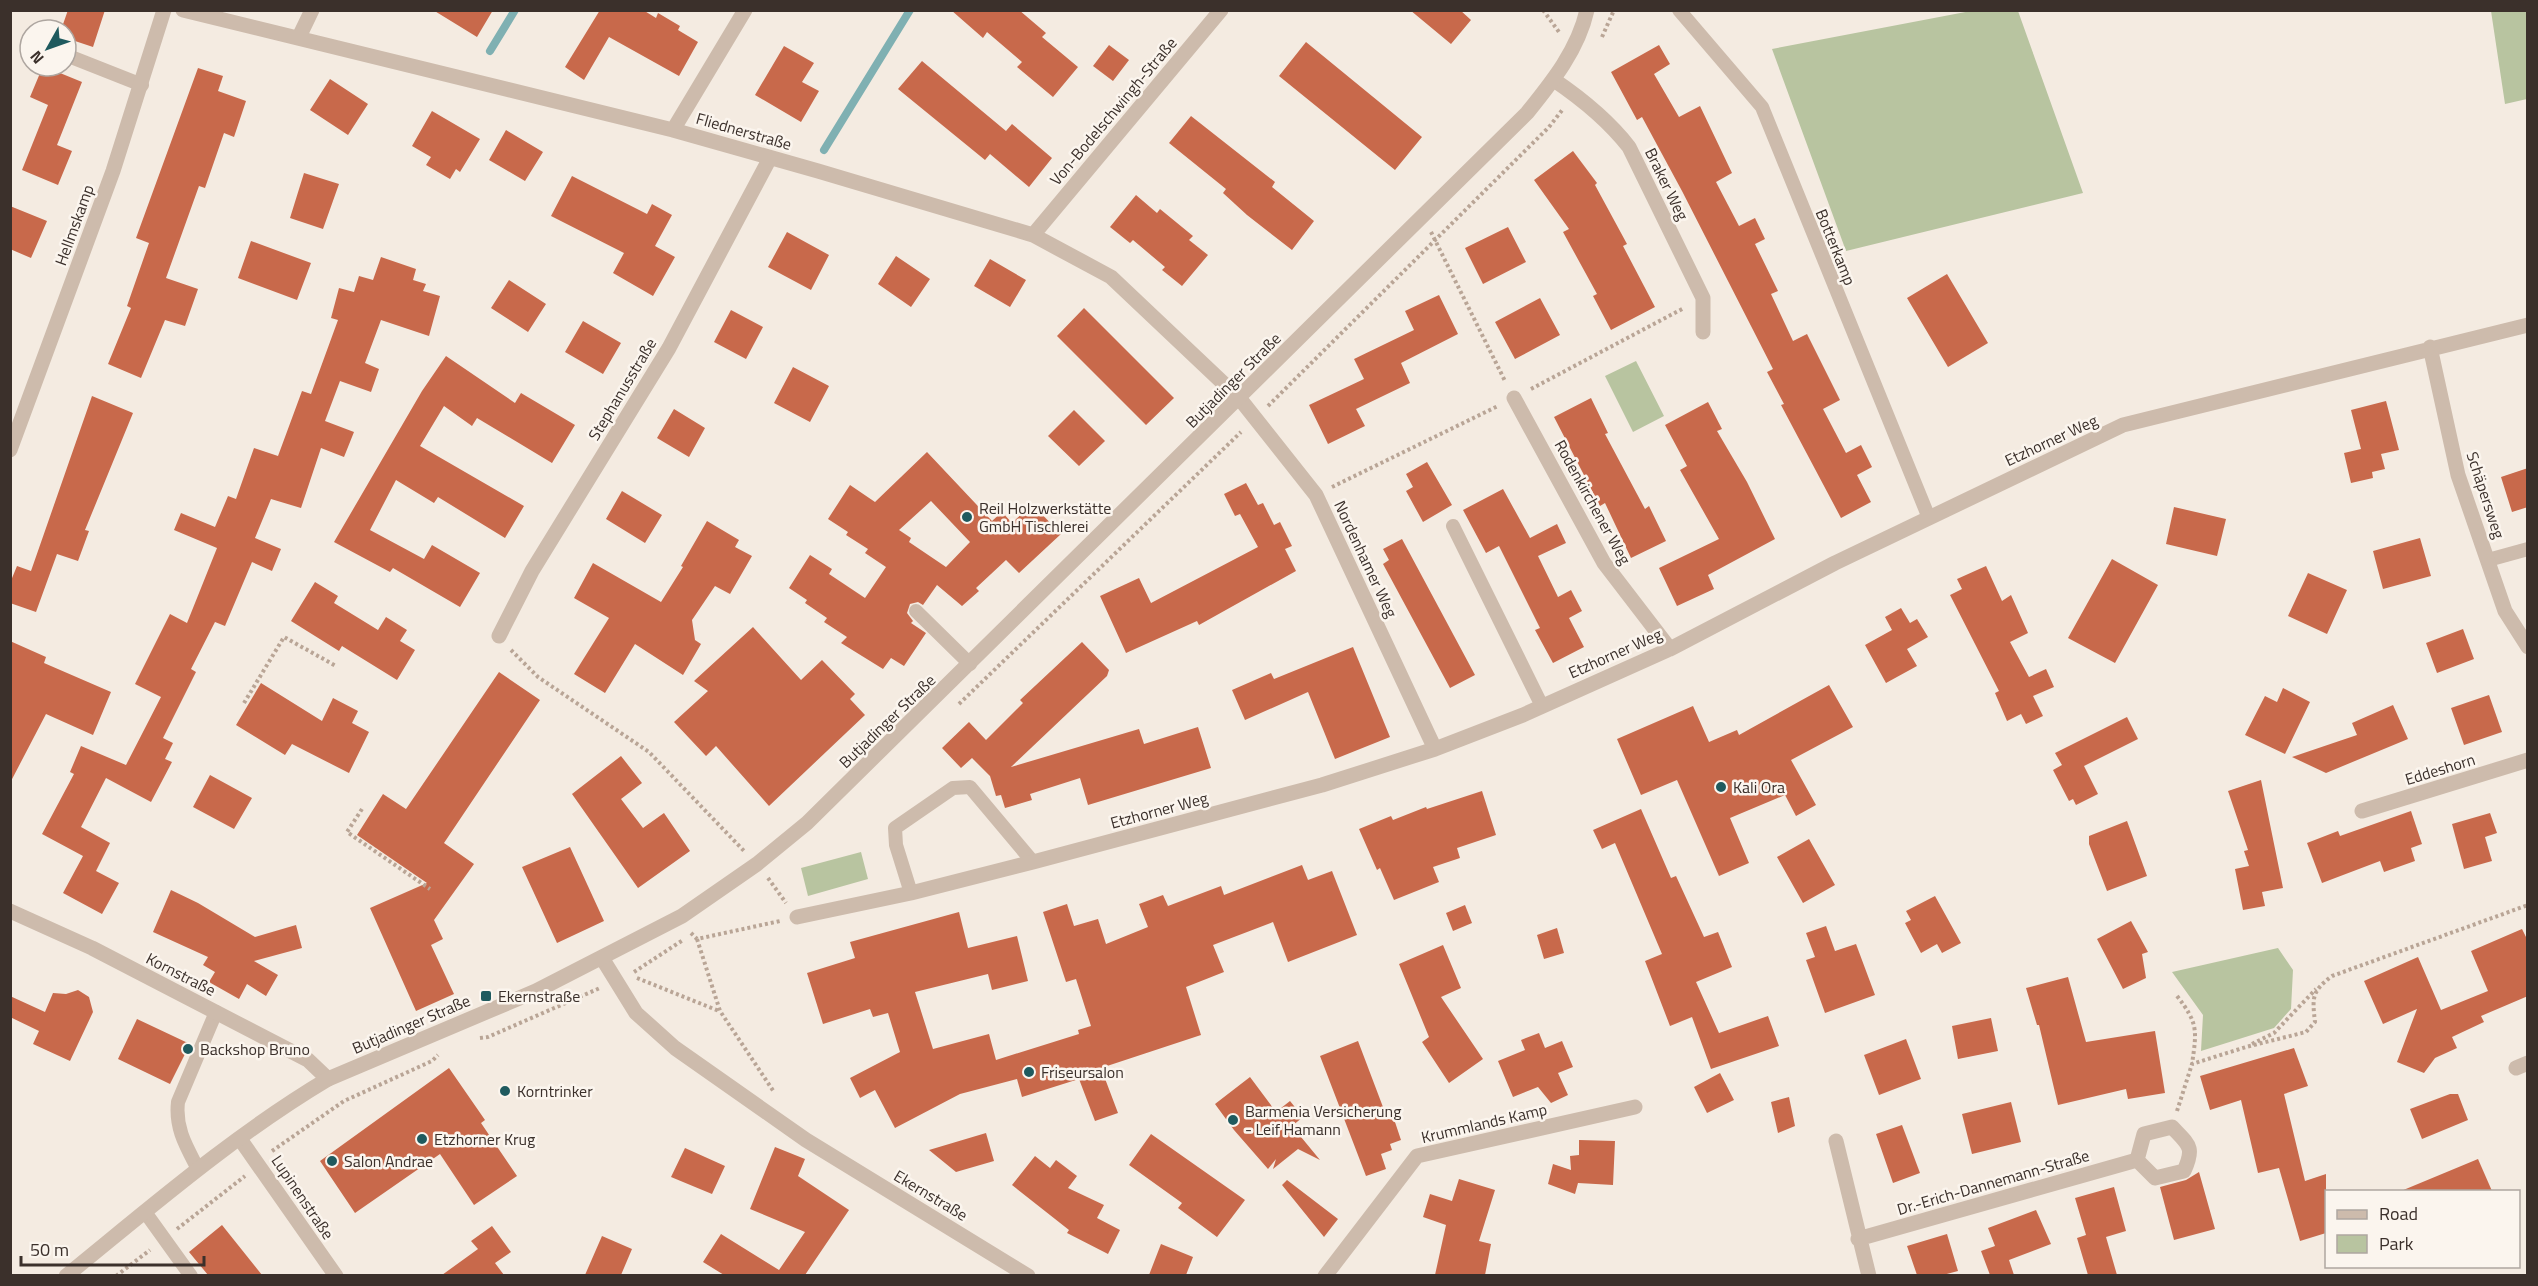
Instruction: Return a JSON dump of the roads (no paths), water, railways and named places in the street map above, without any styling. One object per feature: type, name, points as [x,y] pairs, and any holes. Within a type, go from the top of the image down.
[{"type":"street","name":"Hellmskamp","points":[[10,450],[16,418],[99,209],[142,85],[164,10]]},
{"type":"street","name":"Fliednerstraße","points":[[183,10],[673,130],[1033,236],[1111,277],[1240,399]]},
{"type":"street","points":[[298,37],[312,10]]},
{"type":"street","points":[[673,130],[745,10]]},
{"type":"street","name":"Von-Bodelschwingh-Straße","points":[[1033,236],[1221,10]]},
{"type":"street","name":"Butjadinger Straße","points":[[66,1275],[198,1169],[299,1096],[328,1078],[536,991],[682,916],[757,864],[807,823],[1240,399],[1527,113],[1554,80],[1572,50],[1587,10]]},
{"type":"street","name":"Braker Weg","points":[[1554,80],[1601,116],[1629,147],[1703,298],[1703,332]]},
{"type":"street","name":"Stephanusstraße","points":[[499,636],[532,571],[669,348],[770,158]]},
{"type":"street","name":"Etzhorner Weg","points":[[797,917],[911,893],[1033,862],[1322,785],[1435,749],[1542,706],[1670,649],[1929,518],[2123,425],[2430,347],[2528,325]]},
{"type":"street","name":"Schäpersweg","points":[[2430,347],[2458,475],[2505,611],[2528,647]]},
{"type":"street","name":"Rodenkirchener Weg","points":[[1514,398],[1604,563],[1670,649]]},
{"type":"street","name":"Nordenhamer Weg","points":[[1240,399],[1316,495],[1435,749]]},
{"type":"street","name":"Eddeshorn","points":[[2362,811],[2528,760]]},
{"type":"street","name":"Kornstraße","points":[[10,911],[92,948],[308,1060],[328,1078]]},
{"type":"street","name":"Ekernstraße","points":[[603,958],[615,982],[636,1013],[657,1034],[806,1140],[1028,1275]]},
{"type":"street","name":"Krummlands Kamp","points":[[1325,1275],[1417,1156],[1635,1107]]},
{"type":"street","points":[[2172,1127],[2190,1146],[2191,1156],[2184,1171],[2155,1178],[2138,1160],[2144,1134],[2172,1127]]},
{"type":"street","name":"Lupinenstraße","points":[[240,1139],[260,1164],[336,1275]]},
{"type":"street","points":[[1836,1141],[1858,1239],[1869,1275]]},
{"type":"street","name":"Dr.-Erich-Dannemann-Straße","points":[[1858,1239],[2138,1160]]},
{"type":"lane","name":"Botterkamp","points":[[1679,10],[1762,107],[1929,518]]},
{"type":"lane","points":[[78,60],[142,85]]},
{"type":"lane","points":[[1453,526],[1542,706]]},
{"type":"lane","points":[[2488,560],[2528,549]]},
{"type":"lane","points":[[916,611],[970,664]]},
{"type":"lane","points":[[911,893],[896,845],[895,828],[953,788],[970,787],[1033,862]]},
{"type":"lane","points":[[198,1169],[180,1135],[177,1110],[216,1012]]},
{"type":"lane","points":[[146,1212],[191,1275]]},
{"type":"waterway","points":[[490,51],[515,10]]},
{"type":"waterway","points":[[824,150],[910,10]]},
{"type":"place","name":"Reil Holzwerkstätte GmbH Tischlerei","points":[[967,517]]},
{"type":"place","name":"Kali Ora","points":[[1721,787]]},
{"type":"place","name":"Ekernstraße","points":[[486,996]]},
{"type":"place","name":"Backshop Bruno","points":[[188,1049]]},
{"type":"place","name":"Friseursalon","points":[[1029,1072]]},
{"type":"place","name":"Korntrinker","points":[[505,1091]]},
{"type":"place","name":"Barmenia Versicherung - Leif Hamann","points":[[1233,1120]]},
{"type":"place","name":"Etzhorner Krug","points":[[422,1139]]},
{"type":"place","name":"Salon Andrae","points":[[332,1161]]}]
